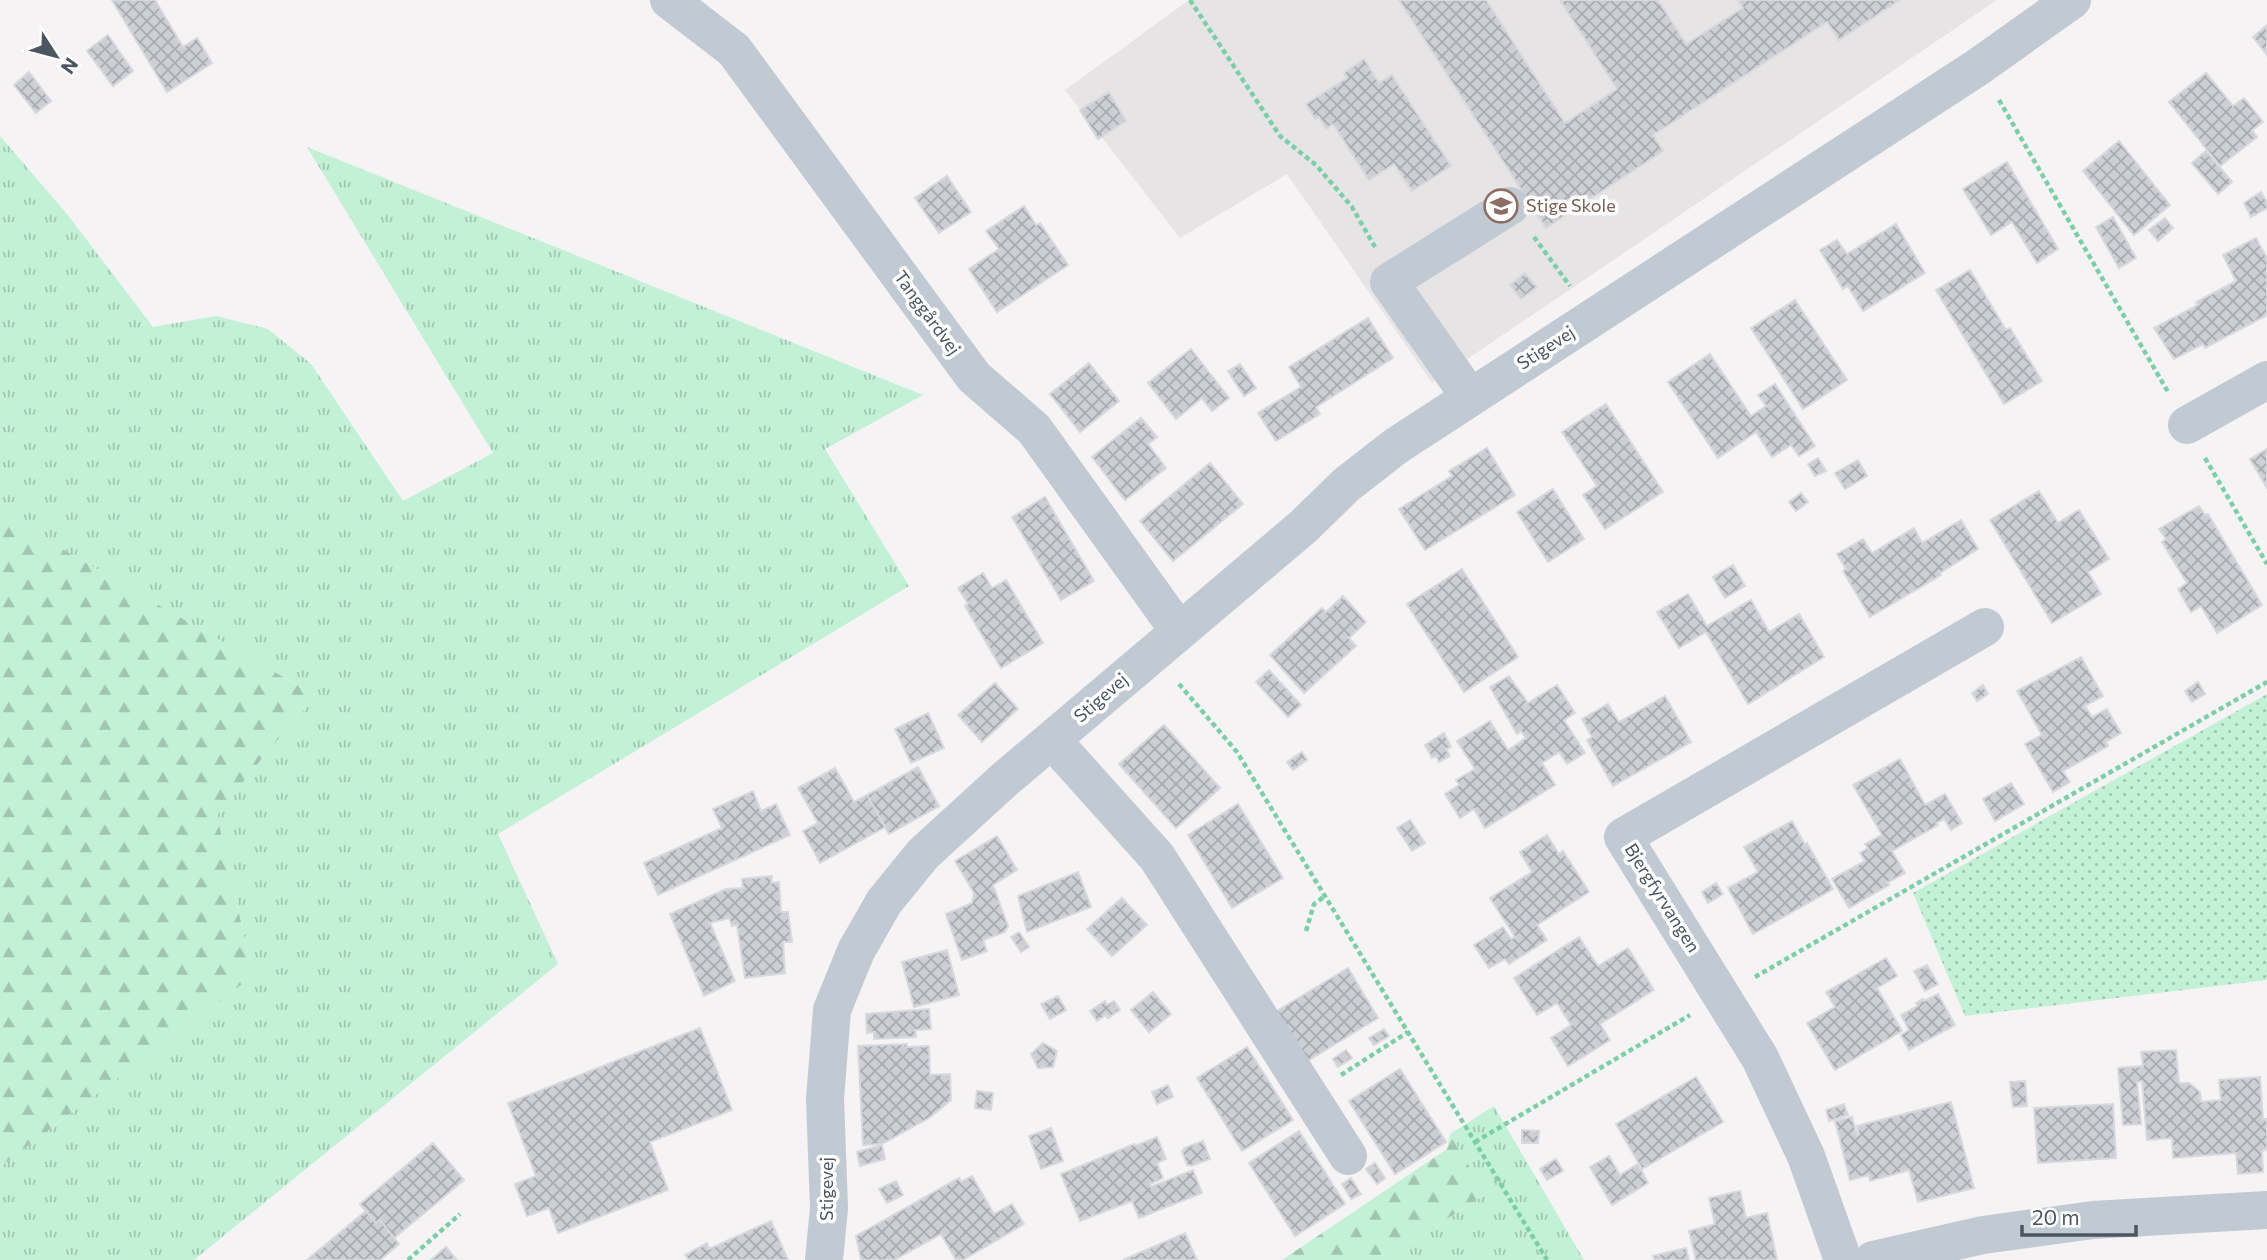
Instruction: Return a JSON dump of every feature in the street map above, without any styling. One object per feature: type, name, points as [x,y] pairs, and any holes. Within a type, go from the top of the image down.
[{"type":"street","name":"Tanggårdvej","points":[[669,0],[734,50],[974,377],[1034,429],[1165,643]]},
{"type":"street","name":"Stigevej","points":[[824,1260],[829,1208],[825,1099],[832,1010],[856,951],[884,902],[923,854],[1004,780],[1304,526],[1346,485],[1396,446],[1978,66],[2073,0]]},
{"type":"street","points":[[1470,397],[1389,282],[1510,206]]},
{"type":"street","points":[[2187,425],[2267,380]]},
{"type":"street","name":"Bjergfyrvangen","points":[[1843,1260],[1805,1156],[1760,1058],[1623,837],[1985,627]]},
{"type":"street","points":[[1052,740],[1157,857],[1348,1156]]},
{"type":"street","points":[[1873,1260],[1983,1235],[2092,1220],[2267,1210]]},
{"type":"path","points":[[1190,0],[1280,136],[1316,164],[1352,207],[1394,279]]},
{"type":"path","points":[[1978,66],[2267,564]]},
{"type":"path","points":[[1510,206],[1593,318]]},
{"type":"path","points":[[1165,643],[1237,752],[1547,1260]]},
{"type":"path","points":[[1475,1142],[1723,995],[2267,682]]},
{"type":"path","points":[[1306,931],[1314,904],[1325,896]]},
{"type":"path","points":[[1309,1096],[1408,1032]]},
{"type":"path","points":[[408,1260],[460,1214]]},
{"type":"shaded area","name":"Stige Skole","points":[[1189,0],[1997,0],[1432,383],[1287,174],[1180,238],[1065,90]]},
{"type":"green space","points":[[0,136],[67,214],[153,327],[216,316],[268,329],[311,364],[403,501],[493,453],[307,147],[923,395],[825,449],[909,586],[498,834],[558,964],[194,1260],[0,1260],[0,1167],[253,976],[217,815],[316,696],[0,513]]},
{"type":"green space","points":[[0,513],[316,696],[217,815],[253,976],[0,1167]]},
{"type":"green space","points":[[2267,694],[2267,980],[1965,1016],[1913,893]]},
{"type":"green space","points":[[1494,1106],[1584,1260],[1383,1260],[1486,1194],[1450,1134]]},
{"type":"green space","points":[[1450,1134],[1486,1194],[1383,1260],[1282,1260],[1447,1149]]},
{"type":"building","points":[[112,0],[155,0],[183,47],[197,38],[212,63],[167,92]]},
{"type":"building","points":[[1399,0],[1486,0],[1565,123],[1617,89],[1560,0],[1658,0],[1686,44],[1743,8],[1738,0],[1900,0],[1839,40],[1827,22],[1653,135],[1663,151],[1546,228]]},
{"type":"building","points":[[2267,25],[2267,55],[2253,37]]},
{"type":"building","points":[[108,35],[133,71],[113,86],[87,51]]},
{"type":"building","points":[[1364,59],[1379,83],[1392,75],[1451,166],[1412,191],[1394,164],[1369,180],[1333,124],[1326,129],[1319,117],[1315,119],[1306,104],[1347,78],[1344,73]]},
{"type":"building","points":[[29,72],[51,101],[36,113],[14,85]]},
{"type":"building","points":[[2206,73],[2233,106],[2244,98],[2263,122],[2252,130],[2257,137],[2220,166],[2169,102]]},
{"type":"building","points":[[1109,92],[1126,121],[1098,139],[1080,110]]},
{"type":"building","points":[[2119,141],[2170,205],[2134,235],[2083,171]]},
{"type":"building","points":[[2206,151],[2232,182],[2218,194],[2192,163]]},
{"type":"building","points":[[2007,162],[2058,249],[2037,263],[2012,222],[1991,235],[1963,189]]},
{"type":"building","points":[[947,176],[971,212],[939,233],[915,198]]},
{"type":"building","points":[[2261,192],[2267,202],[2267,208],[2251,217],[2244,203]]},
{"type":"building","points":[[1024,206],[1036,225],[1040,223],[1068,265],[997,312],[969,269],[999,249],[986,231]]},
{"type":"building","points":[[2113,217],[2136,258],[2119,268],[2096,227]]},
{"type":"building","points":[[2165,218],[2173,228],[2158,241],[2149,230]]},
{"type":"building","points":[[1896,224],[1925,273],[1863,311],[1848,286],[1843,289],[1820,250],[1837,240],[1847,254]]},
{"type":"building","points":[[2256,238],[2267,258],[2267,315],[2205,348],[2203,344],[2174,359],[2154,328],[2236,281],[2223,255]]},
{"type":"building","points":[[1970,270],[2006,330],[2010,328],[2042,381],[2004,404],[1936,290]]},
{"type":"building","points":[[1525,273],[1537,287],[1521,299],[1510,285]]},
{"type":"building","points":[[1795,300],[1847,380],[1803,409],[1751,328]]},
{"type":"building","points":[[1368,318],[1393,358],[1316,407],[1320,414],[1276,441],[1258,413],[1301,387],[1289,367]]},
{"type":"building","points":[[1191,349],[1229,398],[1212,411],[1202,398],[1176,419],[1148,383]]},
{"type":"building","points":[[1710,354],[1751,416],[1766,406],[1758,395],[1775,384],[1815,446],[1799,456],[1791,445],[1772,457],[1756,432],[1718,458],[1668,382]]},
{"type":"building","points":[[1089,363],[1119,401],[1080,432],[1050,394]]},
{"type":"building","points":[[1240,364],[1256,388],[1244,396],[1228,371]]},
{"type":"building","points":[[1606,404],[1663,492],[1605,529],[1583,495],[1597,486],[1562,432]]},
{"type":"building","points":[[1141,418],[1157,437],[1148,444],[1166,468],[1125,500],[1092,457]]},
{"type":"building","points":[[1487,448],[1515,495],[1425,550],[1399,509],[1452,476],[1449,471]]},
{"type":"building","points":[[2267,449],[2267,488],[2250,459]]},
{"type":"building","points":[[1818,458],[1826,471],[1815,476],[1808,464]]},
{"type":"building","points":[[1858,460],[1867,476],[1845,489],[1835,473]]},
{"type":"building","points":[[1210,463],[1243,504],[1173,561],[1140,521]]},
{"type":"building","points":[[1553,489],[1584,539],[1548,562],[1517,512]]},
{"type":"building","points":[[2039,491],[2058,523],[2079,510],[2109,559],[2088,572],[2101,594],[2052,623],[1990,520]]},
{"type":"building","points":[[1801,493],[1808,502],[1796,511],[1789,502]]},
{"type":"building","points":[[1045,497],[1094,581],[1061,600],[1012,517]]},
{"type":"building","points":[[2199,506],[2205,515],[2208,514],[2262,605],[2217,633],[2201,606],[2191,612],[2178,589],[2187,583],[2162,542],[2166,539],[2159,529]]},
{"type":"building","points":[[1961,520],[1978,549],[1940,573],[1941,575],[1870,617],[1843,571],[1846,569],[1837,554],[1863,539],[1872,553],[1914,528],[1922,543]]},
{"type":"building","points":[[1733,565],[1745,586],[1725,598],[1713,577]]},
{"type":"building","points":[[1462,569],[1518,657],[1464,692],[1407,604]]},
{"type":"building","points":[[983,573],[992,588],[1006,580],[1043,643],[1001,668],[965,606],[968,604],[958,588]]},
{"type":"building","points":[[1688,594],[1707,626],[1751,600],[1769,632],[1799,614],[1824,657],[1748,704],[1706,632],[1679,648],[1657,612]]},
{"type":"building","points":[[1343,596],[1366,622],[1349,638],[1356,646],[1304,693],[1270,655],[1322,608],[1326,612]]},
{"type":"building","points":[[2081,657],[2103,696],[2085,706],[2092,717],[2107,709],[2121,733],[2106,742],[2108,746],[2063,771],[2070,782],[2053,792],[2025,744],[2042,735],[2017,691]]},
{"type":"building","points":[[1269,670],[1301,705],[1288,717],[1256,682]]},
{"type":"building","points":[[1509,676],[1528,703],[1557,685],[1575,713],[1564,720],[1585,753],[1567,764],[1559,752],[1542,763],[1555,785],[1485,828],[1474,809],[1460,818],[1445,794],[1459,785],[1456,780],[1475,769],[1457,741],[1490,721],[1508,750],[1526,738],[1521,731],[1517,734],[1490,687]]},
{"type":"building","points":[[2198,682],[2205,694],[2192,702],[2185,691]]},
{"type":"building","points":[[995,683],[1018,709],[982,742],[958,715]]},
{"type":"building","points":[[1983,685],[1988,694],[1977,701],[1972,693]]},
{"type":"building","points":[[1665,696],[1691,742],[1613,786],[1587,740],[1592,737],[1582,719],[1608,704],[1619,722]]},
{"type":"building","points":[[928,713],[944,748],[911,763],[895,729]]},
{"type":"building","points":[[1164,725],[1220,788],[1176,828],[1119,764]]},
{"type":"building","points":[[1444,733],[1451,747],[1446,749],[1450,756],[1439,762],[1436,756],[1432,758],[1425,745]]},
{"type":"building","points":[[1302,752],[1307,760],[1293,770],[1287,762]]},
{"type":"building","points":[[1900,759],[1925,805],[1945,794],[1962,823],[1951,830],[1944,819],[1892,851],[1905,873],[1849,908],[1832,879],[1865,861],[1860,853],[1868,848],[1865,844],[1882,835],[1853,785]]},
{"type":"building","points":[[918,767],[939,806],[889,834],[867,795]]},
{"type":"building","points":[[835,768],[854,802],[867,795],[885,827],[820,863],[803,831],[818,823],[798,788]]},
{"type":"building","points":[[2011,783],[2024,804],[1995,821],[1983,799]]},
{"type":"building","points":[[753,791],[761,811],[776,804],[790,835],[658,895],[644,863],[722,828],[713,809]]},
{"type":"building","points":[[1238,804],[1283,878],[1232,908],[1188,835]]},
{"type":"building","points":[[1410,820],[1425,843],[1412,851],[1397,828]]},
{"type":"building","points":[[1792,821],[1833,889],[1753,934],[1728,888],[1758,872],[1744,847]]},
{"type":"building","points":[[1547,835],[1559,854],[1563,851],[1589,892],[1537,925],[1547,940],[1509,964],[1505,959],[1489,968],[1474,945],[1503,927],[1511,939],[1515,937],[1490,898],[1532,872],[1520,852]]},
{"type":"building","points":[[997,836],[1017,870],[993,885],[1008,926],[1005,932],[983,940],[987,951],[962,960],[946,914],[972,903],[974,893],[955,861]]},
{"type":"building","points":[[1078,872],[1091,907],[1027,932],[1018,896]]},
{"type":"building","points":[[772,876],[771,883],[779,882],[781,912],[788,912],[792,942],[783,942],[785,973],[745,978],[737,925],[732,926],[729,918],[710,923],[735,981],[704,996],[670,914],[726,889],[743,888],[742,879]]},
{"type":"building","points":[[1716,883],[1723,894],[1708,903],[1702,892]]},
{"type":"building","points":[[1122,898],[1147,925],[1112,956],[1087,929]]},
{"type":"building","points":[[1019,932],[1029,947],[1021,952],[1011,937]]},
{"type":"building","points":[[1579,937],[1598,966],[1628,948],[1654,990],[1600,1024],[1610,1040],[1568,1066],[1551,1038],[1571,1025],[1557,1003],[1537,1015],[1514,978]]},
{"type":"building","points":[[947,950],[959,995],[914,1007],[902,962]]},
{"type":"building","points":[[1886,958],[1897,976],[1877,988],[1902,1031],[1835,1070],[1807,1023],[1835,1007],[1826,992]]},
{"type":"building","points":[[1927,965],[1938,984],[1925,991],[1914,971]]},
{"type":"building","points":[[1348,968],[1378,1018],[1306,1062],[1275,1012]]},
{"type":"building","points":[[1153,992],[1171,1014],[1149,1032],[1131,1010]]},
{"type":"building","points":[[1938,994],[1955,1025],[1909,1050],[1901,1035],[1909,1030],[1901,1015],[1918,1006],[1916,1003],[1923,999],[1924,1001]]},
{"type":"building","points":[[1058,996],[1066,1010],[1050,1019],[1041,1004]]},
{"type":"building","points":[[1105,1001],[1107,1005],[1114,1001],[1120,1010],[1097,1021],[1090,1011]]},
{"type":"building","points":[[929,1009],[931,1029],[915,1030],[916,1037],[874,1039],[874,1032],[867,1033],[866,1014]]},
{"type":"building","points":[[700,1028],[732,1110],[650,1142],[668,1190],[558,1233],[549,1208],[527,1216],[515,1184],[536,1176],[508,1103]]},
{"type":"building","points":[[1384,1029],[1389,1036],[1374,1045],[1369,1038]]},
{"type":"building","points":[[1043,1043],[1057,1051],[1053,1067],[1038,1068],[1031,1054]]},
{"type":"building","points":[[907,1044],[907,1047],[929,1046],[930,1075],[950,1074],[951,1100],[929,1118],[882,1144],[863,1145],[858,1046]]},
{"type":"building","points":[[1247,1047],[1293,1120],[1242,1151],[1197,1078]]},
{"type":"building","points":[[1346,1050],[1352,1058],[1338,1067],[1333,1059]]},
{"type":"building","points":[[2176,1050],[2179,1083],[2189,1083],[2200,1092],[2201,1102],[2221,1100],[2219,1080],[2260,1077],[2263,1119],[2267,1119],[2267,1149],[2262,1151],[2263,1172],[2238,1174],[2236,1153],[2173,1158],[2172,1138],[2147,1140],[2142,1081],[2137,1082],[2141,1124],[2123,1125],[2118,1068],[2143,1066],[2141,1052]]},
{"type":"building","points":[[1400,1069],[1446,1142],[1395,1174],[1349,1101]]},
{"type":"building","points":[[1696,1077],[1723,1122],[1642,1169],[1616,1124]]},
{"type":"building","points":[[2025,1081],[2027,1106],[2013,1107],[2010,1082]]},
{"type":"building","points":[[1168,1085],[1173,1097],[1157,1104],[1152,1092]]},
{"type":"building","points":[[977,1091],[993,1093],[991,1110],[975,1108]]},
{"type":"building","points":[[1951,1102],[1974,1188],[1918,1202],[1909,1170],[1870,1181],[1869,1175],[1850,1180],[1835,1121],[1852,1117],[1857,1135],[1857,1126]]},
{"type":"building","points":[[1844,1104],[1848,1115],[1829,1121],[1826,1110]]},
{"type":"building","points":[[2113,1104],[2116,1158],[2038,1163],[2034,1108]]},
{"type":"building","points":[[1051,1128],[1063,1161],[1041,1169],[1029,1136]]},
{"type":"building","points":[[1522,1130],[1539,1131],[1538,1143],[1522,1143]]},
{"type":"building","points":[[1299,1131],[1345,1204],[1295,1236],[1249,1163]]},
{"type":"building","points":[[1157,1137],[1166,1159],[1157,1163],[1163,1178],[1150,1184],[1151,1187],[1193,1170],[1202,1193],[1139,1218],[1132,1201],[1080,1221],[1061,1174]]},
{"type":"building","points":[[1203,1141],[1210,1159],[1187,1165],[1182,1151],[1184,1148]]},
{"type":"building","points":[[433,1143],[464,1180],[394,1238],[380,1220],[376,1223],[360,1204]]},
{"type":"building","points":[[882,1145],[885,1159],[860,1166],[857,1152]]},
{"type":"building","points":[[1609,1156],[1620,1175],[1638,1164],[1648,1183],[1612,1205],[1590,1167]]},
{"type":"building","points":[[1556,1159],[1563,1171],[1547,1180],[1540,1169]]},
{"type":"building","points":[[1375,1163],[1385,1178],[1377,1184],[1366,1169]]},
{"type":"building","points":[[972,1176],[994,1214],[1012,1204],[1024,1224],[963,1260],[956,1260],[941,1234],[894,1260],[861,1260],[856,1236],[959,1178],[961,1182]]},
{"type":"building","points":[[1351,1178],[1361,1194],[1351,1199],[1342,1184]]},
{"type":"building","points":[[896,1181],[903,1195],[887,1203],[879,1189]]},
{"type":"building","points":[[1740,1191],[1746,1218],[1767,1213],[1777,1260],[1696,1260],[1689,1231],[1715,1224],[1709,1198]]},
{"type":"building","points":[[366,1211],[376,1223],[380,1220],[399,1244],[380,1260],[307,1260]]},
{"type":"building","points":[[771,1221],[788,1260],[689,1260],[685,1255],[707,1243],[709,1249]]},
{"type":"building","points":[[1185,1233],[1197,1260],[1123,1260]]},
{"type":"building","points":[[446,1247],[457,1260],[431,1260]]},
{"type":"building","points":[[1686,1248],[1689,1260],[1655,1260],[1653,1256]]},
{"type":"place","name":"Stige Skole","points":[[1501,206]]}]
